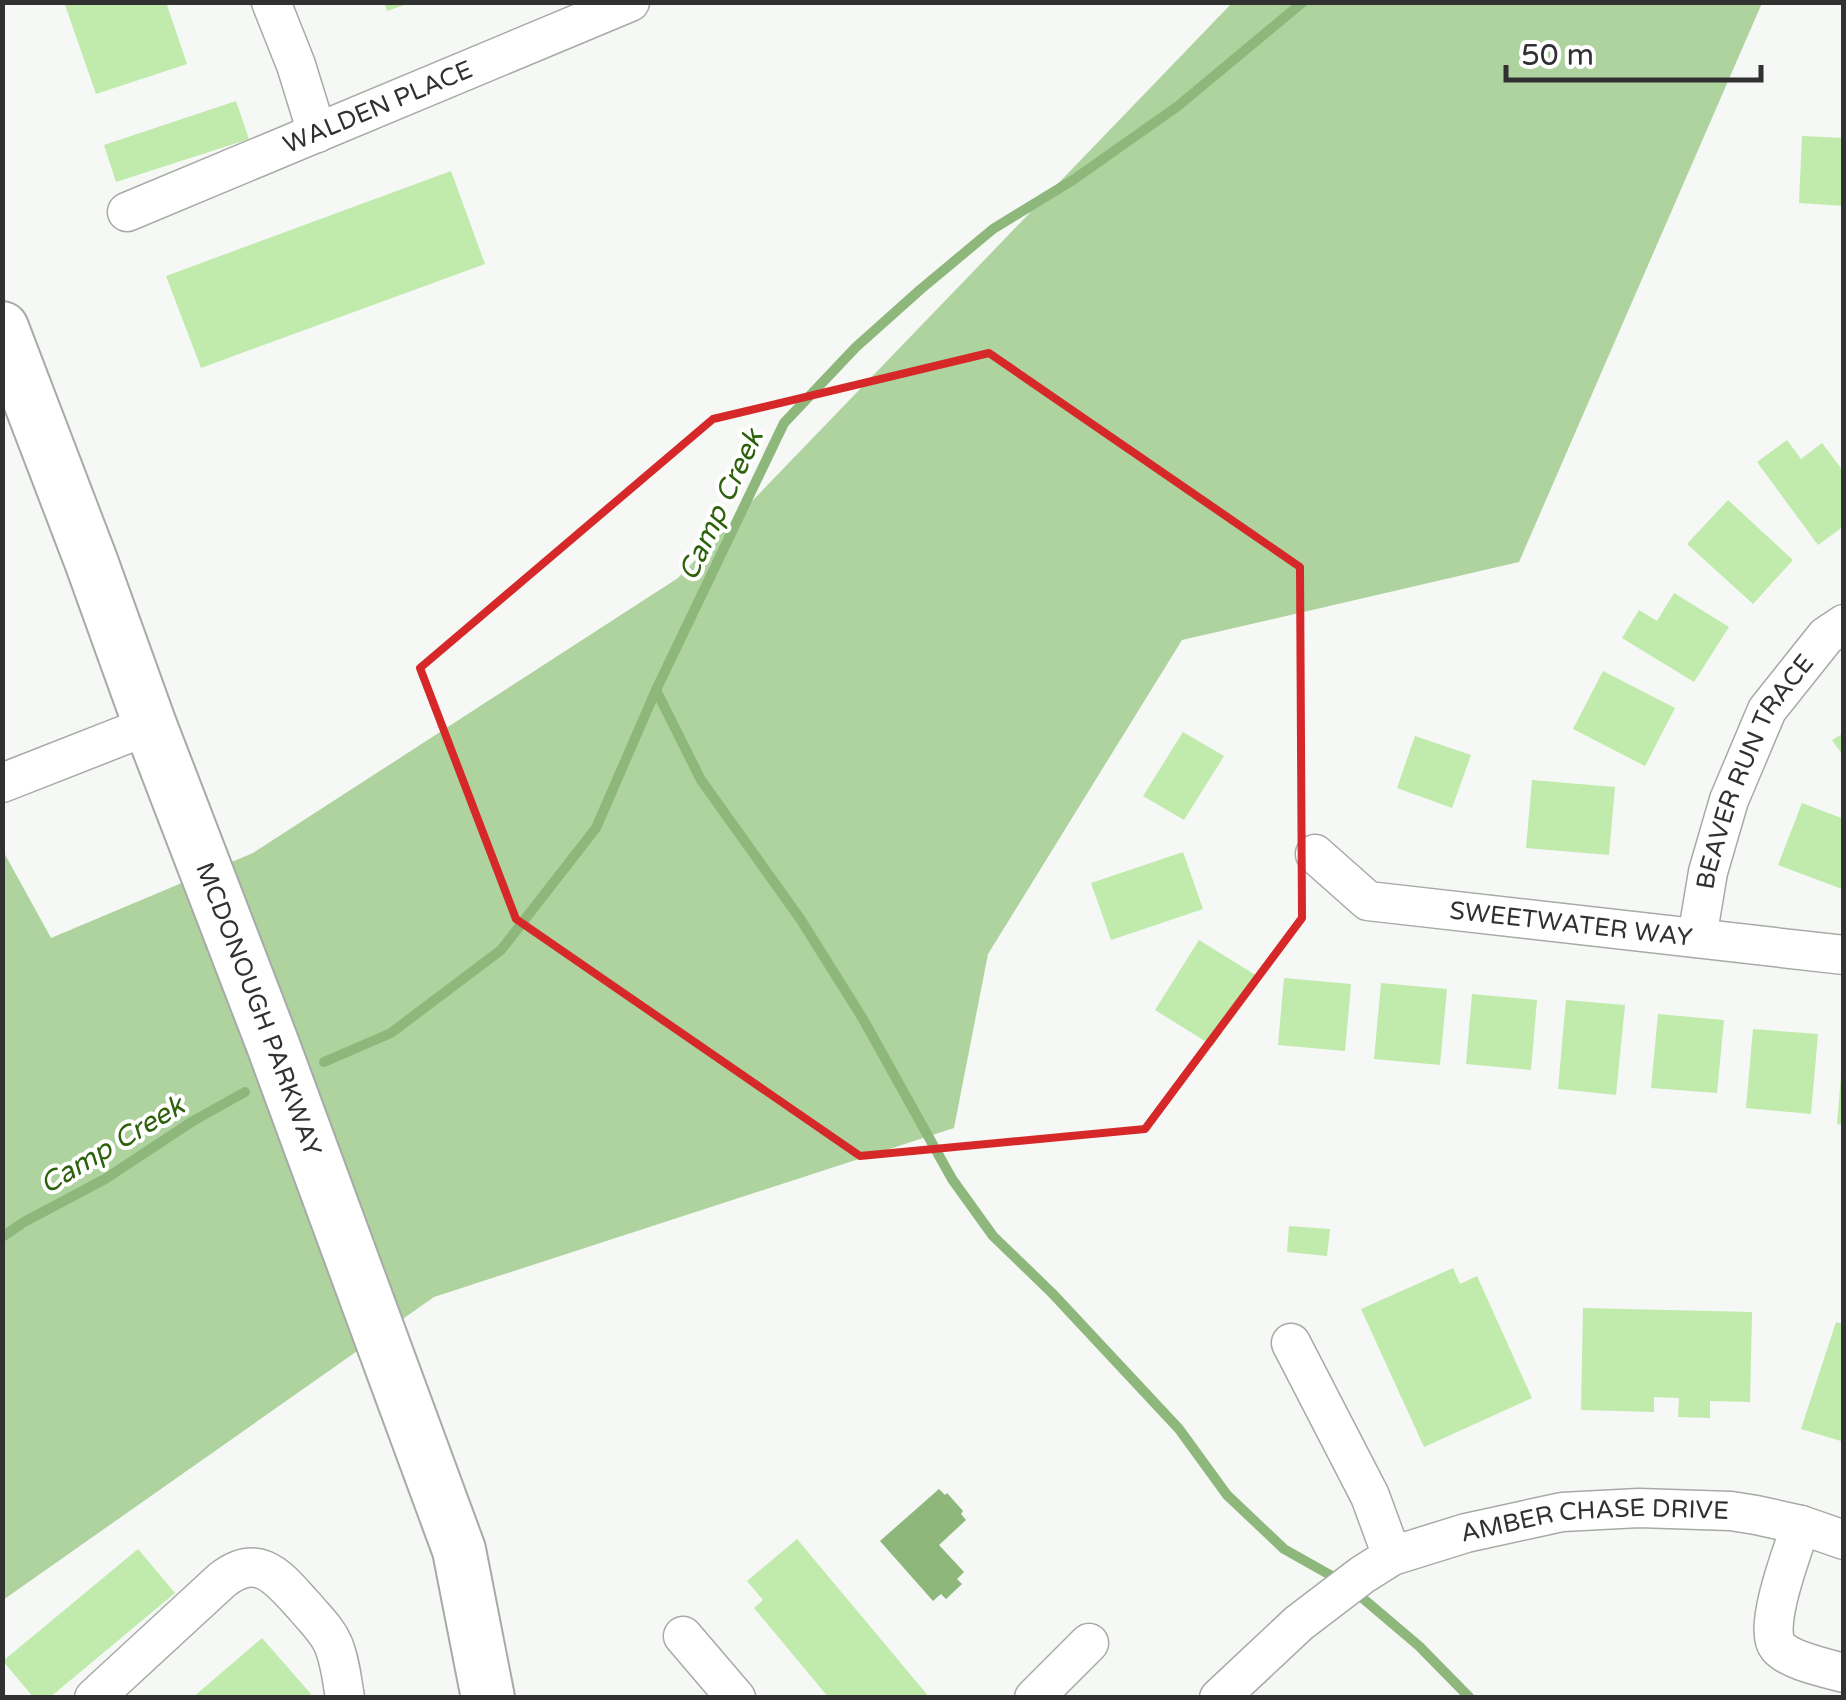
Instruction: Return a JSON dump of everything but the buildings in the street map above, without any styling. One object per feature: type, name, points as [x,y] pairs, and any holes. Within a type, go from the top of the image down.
[{"type":"street","points":[[271,2],[317,132]]},
{"type":"street","name":"WALDEN PLACE","points":[[127,212],[630,2]]},
{"type":"street","name":"MCDONOUGH PARKWAY","points":[[2,328],[460,1550],[488,1698]]},
{"type":"street","name":"BEAVER RUN TRACE","points":[[1696,938],[1708,872],[1729,800],[1766,710],[1826,636],[1844,624]]},
{"type":"street","points":[[2,783],[150,725]]},
{"type":"street","name":"SWEETWATER WAY","points":[[1315,854],[1368,901],[1844,955]]},
{"type":"street","points":[[1291,1344],[1370,1496],[1392,1556]]},
{"type":"street","name":"AMBER CHASE DRIVE","points":[[1219,1698],[1299,1624],[1362,1575],[1392,1556],[1426,1544],[1562,1512],[1594,1510],[1730,1511],[1802,1525],[1844,1540]]},
{"type":"street","points":[[1802,1525],[1786,1572],[1774,1622],[1774,1640],[1779,1649],[1802,1661],[1844,1673]]},
{"type":"street","points":[[94,1698],[222,1580],[246,1568],[278,1577],[323,1626],[335,1649],[345,1698]]},
{"type":"street","points":[[683,1636],[736,1698]]},
{"type":"street","points":[[1034,1698],[1089,1643]]},
{"type":"highlighted area","points":[[989,353],[1300,567],[1302,918],[1145,1129],[860,1156],[516,919],[420,668],[713,419]]},
{"type":"shaded area","points":[[1232,3],[1762,3],[1519,562],[1182,640],[988,954],[954,1128],[434,1297],[3,1600],[2,849],[51,938],[253,853],[678,578]]},
{"type":"shaded area","points":[[939,1489],[963,1511],[966,1520],[939,1545],[964,1572],[957,1579],[962,1584],[946,1599],[941,1594],[933,1601],[880,1541]]},
{"type":"waterway","name":"Camp Creek","points":[[324,1062],[391,1033],[501,950],[596,828],[656,690],[784,423],[856,347],[993,229],[1073,180],[1178,106],[1303,2]]},
{"type":"waterway","points":[[656,690],[701,780],[801,920],[863,1019],[952,1179],[993,1236],[1179,1429],[1227,1495],[1284,1549],[1339,1580]]},
{"type":"waterway","name":"Camp Creek","points":[[2,1237],[245,1092]]},
{"type":"waterway","points":[[1353,1590],[1419,1646],[1470,1698]]}]
